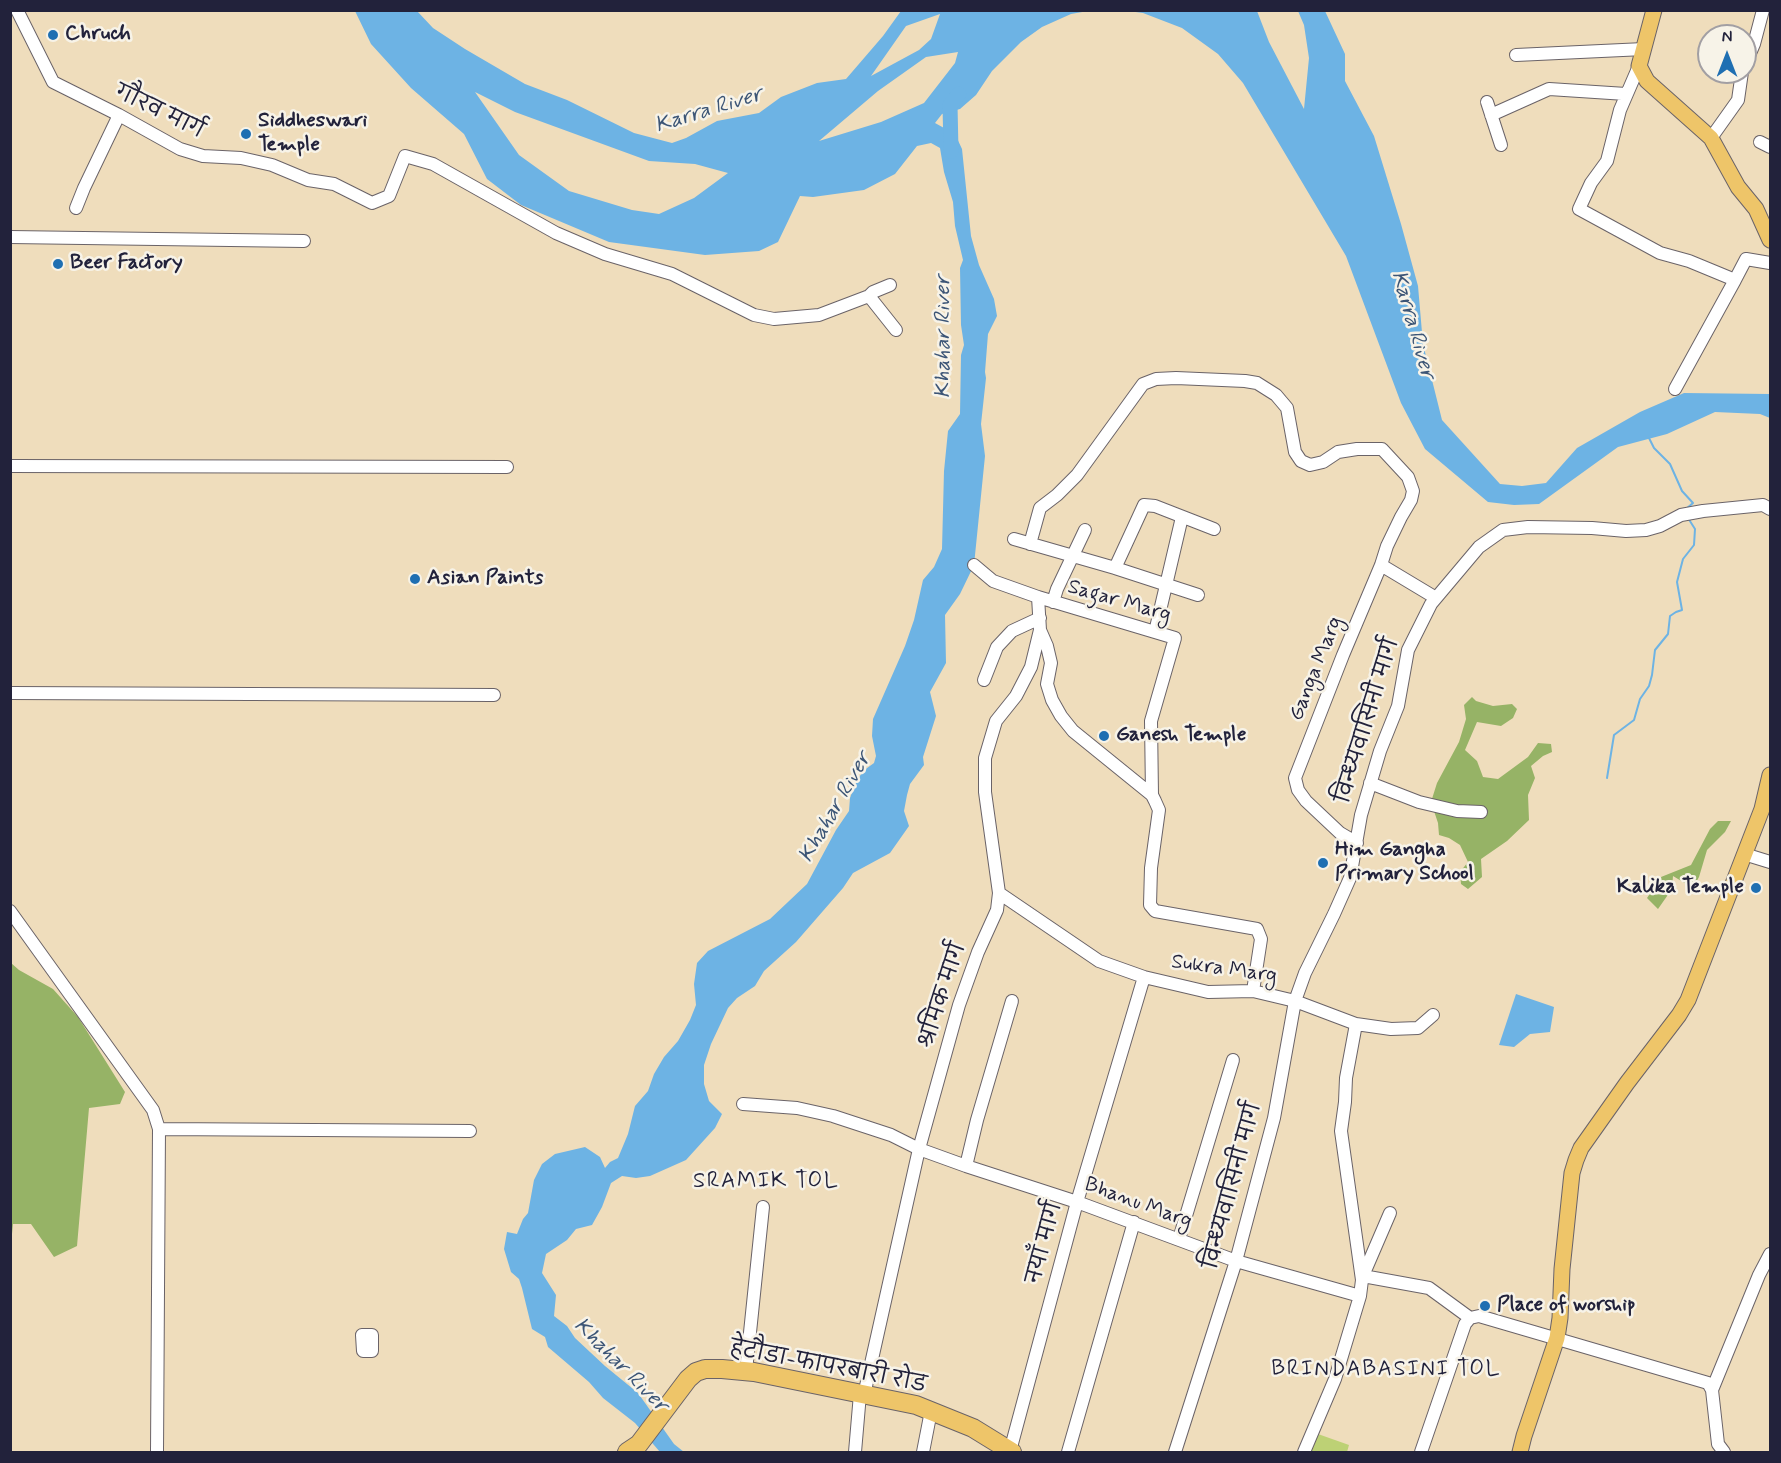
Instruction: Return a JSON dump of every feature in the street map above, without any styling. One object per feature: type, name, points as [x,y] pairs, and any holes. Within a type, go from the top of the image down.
[{"type":"highway","name":"हेटौडा-फापरबारी रोड","points":[[633,1448],[665,1411],[688,1379],[696,1372],[705,1369],[722,1369],[746,1371],[916,1405],[973,1428],[1011,1452]]},
{"type":"main road","points":[[1653,10],[1639,66],[1647,81],[1711,138],[1738,187],[1756,209],[1770,240]]},
{"type":"main road","points":[[1520,1452],[1557,1338],[1572,1173],[1576,1160],[1581,1148],[1688,1000],[1762,809],[1770,775]]},
{"type":"street","name":"गौरव मार्ग","points":[[17,10],[53,82],[180,149],[202,156],[241,158],[272,165],[308,180],[334,184],[372,203],[389,196],[405,156],[433,164],[556,233],[605,254],[672,274],[754,315],[774,319],[819,315],[869,296]]},
{"type":"street","points":[[1757,36],[1763,10]]},
{"type":"street","points":[[1516,55],[1644,49]]},
{"type":"street","points":[[1639,66],[1620,110],[1607,160],[1591,183],[1579,209],[1660,253],[1689,261],[1735,280]]},
{"type":"street","points":[[1711,138],[1738,100],[1740,84]]},
{"type":"street","points":[[1491,114],[1549,89],[1626,94]]},
{"type":"street","points":[[1487,102],[1501,145]]},
{"type":"street","points":[[76,208],[119,115]]},
{"type":"street","points":[[10,237],[304,241]]},
{"type":"street","points":[[1675,389],[1746,259],[1770,263]]},
{"type":"street","points":[[890,285],[869,296],[896,330]]},
{"type":"street","name":"Ganga Marg","points":[[1030,544],[1040,508],[1058,495],[1077,475],[1143,384],[1156,379],[1233,380],[1257,383],[1276,395],[1287,408],[1295,452],[1301,461],[1310,465],[1331,458],[1338,452],[1358,448],[1382,449],[1408,477],[1413,491],[1411,500],[1387,546],[1295,778],[1298,789],[1306,801],[1340,833],[1356,843]]},
{"type":"street","points":[[10,466],[507,467]]},
{"type":"street","points":[[1115,568],[1144,505],[1155,506],[1214,529]]},
{"type":"street","name":"विन्ध्यवासिनी मार्ग","points":[[1175,1452],[1236,1261],[1274,1118],[1295,1001],[1305,973],[1350,878],[1361,814],[1380,751],[1398,706],[1408,650],[1431,604],[1479,547],[1503,530],[1528,527],[1646,530],[1660,526],[1681,515],[1704,511],[1763,505],[1770,509]]},
{"type":"street","points":[[1155,632],[1182,517]]},
{"type":"street","points":[[1053,602],[1085,530]]},
{"type":"street","points":[[1014,539],[1198,595]]},
{"type":"street","name":"Sagar Marg","points":[[974,565],[993,581],[1053,602],[1175,638],[1151,721],[1152,795]]},
{"type":"street","points":[[1381,565],[1436,598]]},
{"type":"street","points":[[1038,597],[1040,624],[1051,663],[1047,684],[1052,700],[1061,716],[1073,731],[1152,795],[1159,810],[1151,868],[1150,905],[1155,910],[1257,929],[1261,939],[1253,991]]},
{"type":"street","points":[[984,680],[997,647],[1012,631],[1040,624]]},
{"type":"street","name":"श्रमिक मार्ग","points":[[855,1452],[862,1394],[919,1149],[959,1005],[978,952],[997,910],[999,894],[985,792],[985,758],[996,721],[1016,696],[1031,667],[1040,624]]},
{"type":"street","points":[[10,693],[494,695]]},
{"type":"street","points":[[1371,783],[1419,802],[1457,811],[1481,812]]},
{"type":"street","points":[[1744,854],[1770,862]]},
{"type":"street","name":"Sukra Marg","points":[[999,894],[1099,961],[1144,977],[1208,992],[1253,991],[1295,1001],[1356,1024],[1391,1029],[1418,1028],[1433,1015]]},
{"type":"street","points":[[10,911],[153,1110],[159,1130],[157,1452]]},
{"type":"street","name":"नयाँ मार्ग","points":[[1011,1452],[1077,1202],[1144,977]]},
{"type":"street","points":[[966,1166],[1012,1001]]},
{"type":"street","points":[[1305,1452],[1335,1379],[1360,1296],[1362,1278],[1341,1131],[1346,1078],[1356,1024]]},
{"type":"street","points":[[1179,1239],[1233,1059]]},
{"type":"street","name":"Bhanu Marg","points":[[743,1104],[797,1108],[833,1116],[891,1135],[919,1149],[966,1166],[1134,1222],[1236,1261],[1360,1296]]},
{"type":"street","points":[[159,1130],[470,1131]]},
{"type":"street","points":[[746,1371],[763,1207]]},
{"type":"street","points":[[1362,1278],[1390,1212]]},
{"type":"street","points":[[1068,1452],[1134,1222]]},
{"type":"street","points":[[1712,1390],[1759,1275],[1770,1254]]},
{"type":"street","points":[[1362,1278],[1429,1288],[1470,1318]]},
{"type":"street","points":[[1421,1452],[1465,1324],[1470,1318],[1479,1316],[1708,1383],[1712,1390],[1718,1444],[1722,1452]]},
{"type":"street","points":[[923,1452],[931,1411]]},
{"type":"green space","points":[[1472,697],[1476,701],[1493,706],[1512,704],[1517,709],[1513,718],[1501,726],[1477,722],[1465,750],[1477,761],[1483,777],[1498,779],[1528,757],[1538,743],[1551,744],[1552,752],[1531,766],[1535,778],[1528,795],[1529,820],[1507,841],[1481,859],[1482,877],[1468,889],[1461,884],[1460,872],[1468,862],[1460,845],[1439,835],[1438,823],[1431,802],[1437,783],[1459,742],[1466,719],[1464,705]]},
{"type":"green space","points":[[1718,821],[1731,821],[1725,832],[1707,850],[1699,877],[1693,888],[1673,876],[1672,889],[1658,909],[1647,898],[1661,877],[1691,865],[1710,829]]},
{"type":"green space","points":[[11,963],[53,989],[78,1017],[125,1092],[120,1104],[89,1108],[77,1246],[54,1257],[31,1224],[13,1224],[11,1244]]},
{"type":"green space","points":[[1318,1434],[1349,1445],[1347,1452],[1311,1452]]},
{"type":"water","points":[[355,11],[417,11],[433,28],[525,84],[567,100],[634,133],[672,143],[717,121],[759,113],[781,97],[817,83],[846,79],[901,11],[1088,11],[1071,14],[1042,27],[1021,42],[992,71],[976,95],[960,109],[942,114],[935,123],[955,134],[962,149],[971,236],[979,265],[994,299],[997,316],[988,334],[981,424],[985,456],[974,565],[960,594],[945,615],[946,663],[930,692],[936,716],[923,757],[924,765],[910,784],[907,795],[904,811],[909,826],[890,853],[853,873],[843,888],[796,942],[764,971],[755,986],[737,998],[728,1008],[704,1065],[704,1084],[709,1101],[722,1114],[715,1128],[686,1160],[650,1176],[636,1178],[622,1176],[611,1183],[592,1225],[576,1229],[567,1240],[546,1254],[542,1273],[556,1295],[554,1316],[567,1326],[575,1338],[605,1366],[638,1393],[674,1444],[684,1452],[660,1452],[635,1423],[603,1398],[589,1382],[548,1347],[545,1337],[532,1329],[519,1279],[511,1272],[504,1249],[507,1232],[517,1234],[528,1213],[534,1180],[542,1164],[555,1154],[585,1147],[600,1157],[605,1168],[618,1158],[628,1134],[635,1106],[648,1091],[654,1074],[664,1057],[678,1041],[690,1020],[696,1005],[694,984],[697,963],[708,951],[770,919],[807,884],[849,811],[850,798],[855,784],[863,771],[874,763],[876,756],[872,736],[873,719],[905,646],[914,620],[923,580],[934,567],[942,549],[944,471],[948,431],[960,414],[961,355],[964,345],[961,325],[960,268],[963,260],[955,226],[953,202],[940,148],[931,143],[917,146],[895,174],[864,190],[813,197],[800,196],[778,242],[759,251],[705,255],[609,242],[521,205],[487,179],[464,134],[411,88],[371,44]],"holes":[[[940,14],[931,39],[919,50],[871,76],[906,26]],[[958,52],[955,63],[924,103],[881,122],[819,141],[878,91],[926,57]],[[475,92],[515,112],[649,161],[695,164],[728,173],[694,198],[659,214],[632,210],[569,191],[519,155]]]},
{"type":"water","name":"Karra River","points":[[1128,11],[1257,11],[1269,42],[1304,109],[1309,58],[1304,25],[1298,11],[1325,11],[1345,54],[1345,81],[1374,136],[1401,224],[1418,286],[1423,344],[1442,420],[1500,484],[1522,486],[1546,483],[1577,448],[1640,412],[1684,393],[1770,394],[1770,418],[1760,414],[1715,412],[1667,434],[1618,447],[1539,504],[1514,505],[1488,502],[1425,449],[1401,403],[1346,256],[1243,83],[1218,54],[1182,28],[1143,13]]},
{"type":"water","points":[[1516,994],[1554,1007],[1550,1032],[1530,1034],[1514,1047],[1499,1045]]},
{"type":"waterway","name":"Khahar River","points":[[951,151],[950,105],[959,94]]},
{"type":"waterway","points":[[1649,438],[1654,448],[1670,464],[1682,491],[1693,503],[1686,510]]},
{"type":"waterway","points":[[1607,778],[1614,735],[1634,720],[1640,699],[1649,686],[1655,650],[1668,634],[1670,616],[1682,610],[1677,582],[1683,559],[1694,545],[1695,529],[1688,518]]},
{"type":"place","name":"Chruch","points":[[53,35]]},
{"type":"place","name":"Siddheswari Temple","points":[[246,134]]},
{"type":"place","name":"Beer Factory","points":[[58,264]]},
{"type":"place","name":"Asian Paints","points":[[415,579]]},
{"type":"place","name":"Ganesh Temple","points":[[1104,736]]},
{"type":"place","name":"Him Gangha Primary School","points":[[1323,863]]},
{"type":"place","name":"Kalika Temple","points":[[1756,888]]},
{"type":"place","name":"Place of worship","points":[[1485,1306]]},
{"type":"district","name":"SRAMIK TOL","points":[[766,1182]]},
{"type":"district","name":"BRINDABASINI TOL","points":[[1386,1370]]}]
